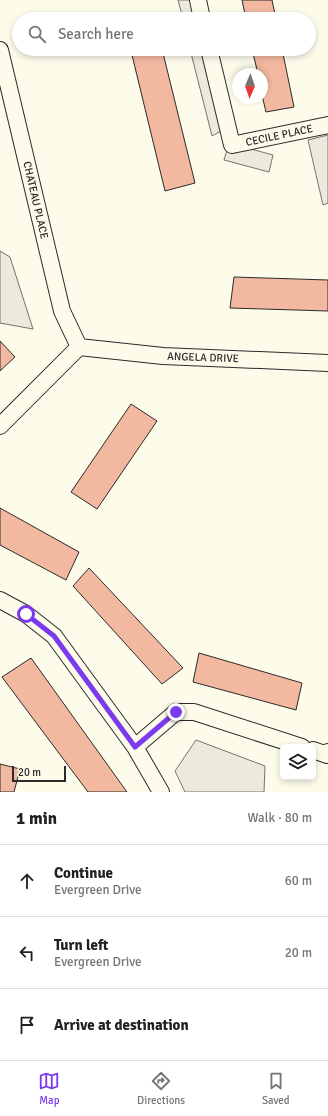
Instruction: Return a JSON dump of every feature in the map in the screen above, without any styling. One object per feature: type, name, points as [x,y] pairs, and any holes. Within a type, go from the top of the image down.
[{"type":"street","points":[[198,0],[201,12]]},
{"type":"street","name":"CHATEAU PLACE","points":[[0,50],[62,311],[79,347]]},
{"type":"street","name":"CECILE PLACE","points":[[211,56],[232,145],[328,125]]},
{"type":"street","points":[[0,426],[79,347]]},
{"type":"street","name":"ANGELA DRIVE","points":[[79,347],[163,356],[328,363]]},
{"type":"street","points":[[0,600],[26,614],[54,636],[135,747],[161,792]]},
{"type":"street","points":[[135,747],[176,712],[194,712],[293,744]]},
{"type":"street","points":[[316,751],[327,755],[328,752]]},
{"type":"shaded area","points":[[178,0],[191,0],[194,12],[181,12]]},
{"type":"shaded area","points":[[192,56],[205,56],[223,130],[212,136]]},
{"type":"shaded area","points":[[328,135],[328,203],[323,205],[308,140]]},
{"type":"shaded area","points":[[229,143],[273,155],[269,172],[224,160]]},
{"type":"shaded area","points":[[0,251],[10,257],[33,329],[0,323]]},
{"type":"shaded area","points":[[196,740],[265,766],[264,792],[185,792],[175,771]]},
{"type":"building","points":[[242,0],[272,0],[275,12],[245,12]]},
{"type":"building","points":[[132,56],[164,56],[195,183],[165,191]]},
{"type":"building","points":[[254,56],[283,56],[294,107],[266,112],[264,104],[268,104],[268,68],[257,68]]},
{"type":"building","points":[[234,277],[328,280],[328,311],[230,308]]},
{"type":"building","points":[[0,341],[15,357],[0,371]]},
{"type":"building","points":[[131,404],[157,421],[97,509],[71,492]]},
{"type":"building","points":[[0,508],[79,552],[66,580],[0,545]]},
{"type":"building","points":[[89,568],[183,668],[162,684],[73,586]]},
{"type":"building","points":[[199,653],[302,683],[296,710],[193,682]]},
{"type":"building","points":[[31,658],[127,792],[88,792],[2,677]]},
{"type":"building","points":[[0,764],[20,769],[14,792],[0,792]]},
{"type":"route","points":[[26,614],[54,636],[135,747],[176,712]]}]
